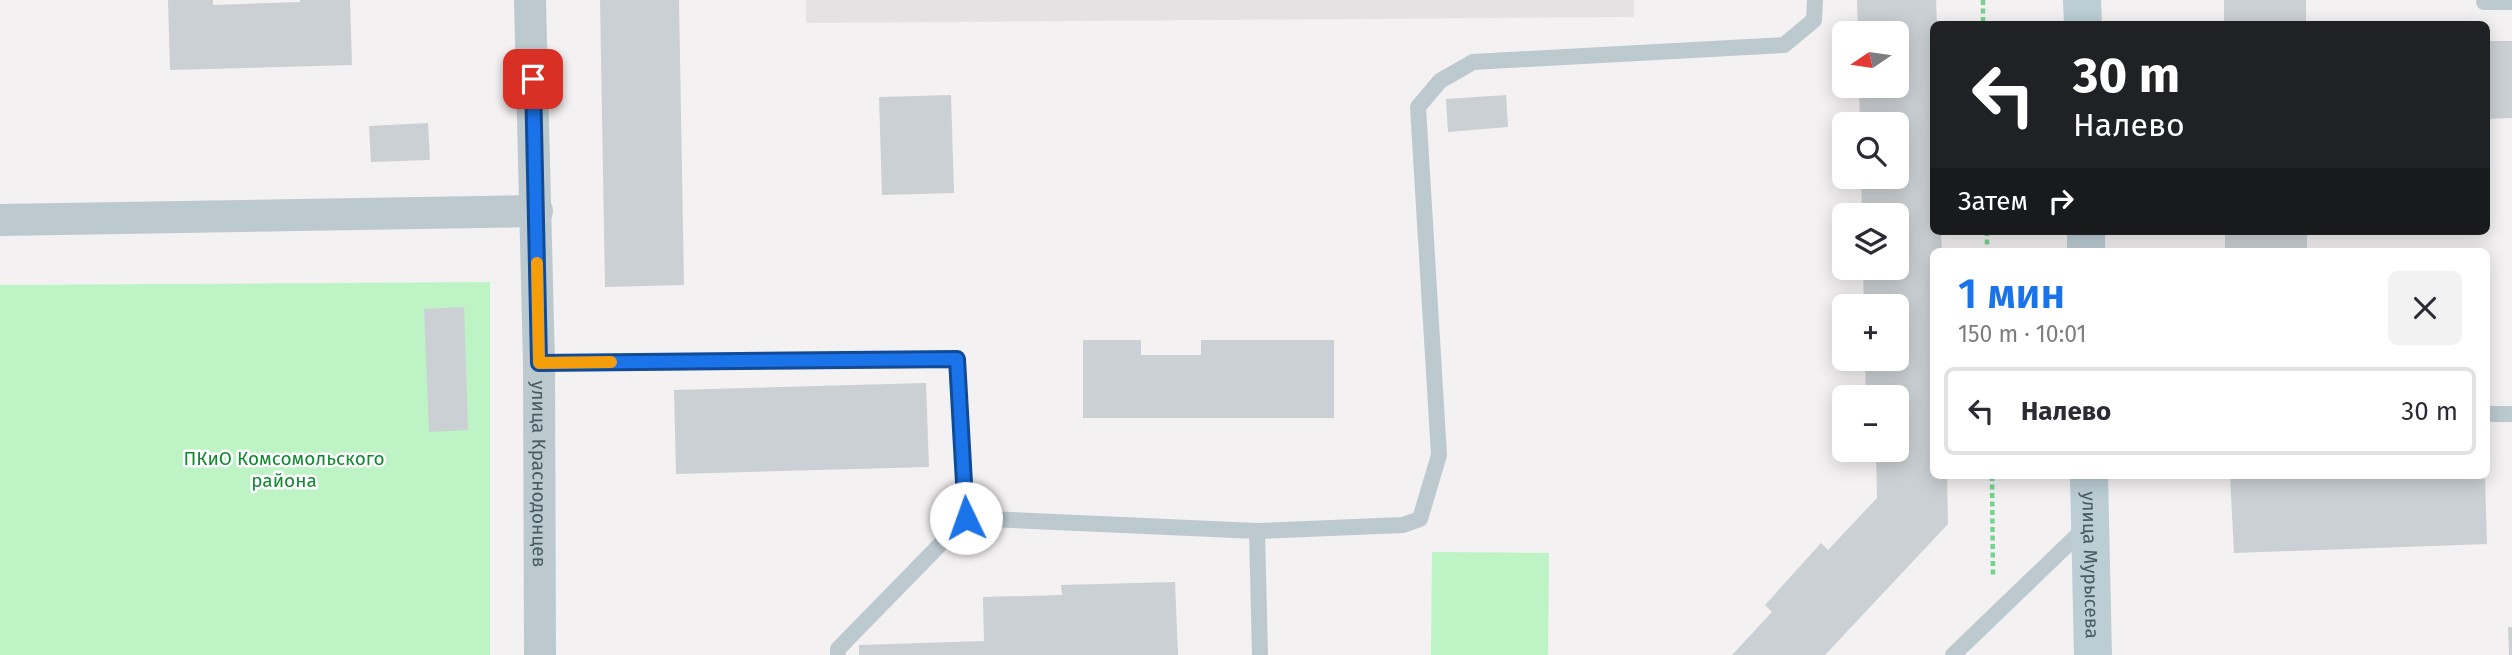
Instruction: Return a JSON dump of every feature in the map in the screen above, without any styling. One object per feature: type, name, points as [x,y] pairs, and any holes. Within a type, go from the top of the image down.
[{"type":"street","name":"улица Краснодонцев","points":[[530,0],[537,211],[540,655]]},
{"type":"street","points":[[2082,0],[2083,21]]},
{"type":"street","points":[[0,220],[537,211]]},
{"type":"street","name":"улица Мурысева","points":[[2089,479],[2093,655]]},
{"type":"lane","points":[[966,518],[1256,531],[1403,525],[1420,519],[1439,456],[1418,107],[1440,81],[1473,62],[1784,45],[1814,20],[1815,0]]},
{"type":"lane","points":[[2484,2],[2512,2]]},
{"type":"lane","points":[[539,363],[957,359],[966,518],[838,649],[838,655]]},
{"type":"lane","points":[[2490,414],[2512,414]]},
{"type":"lane","points":[[1953,655],[2090,523]]},
{"type":"lane","points":[[1256,531],[1260,655]]},
{"type":"path","points":[[1983,0],[1983,21]]},
{"type":"path","points":[[1992,479],[1996,614]]},
{"type":"shaded area","points":[[806,0],[1634,0],[1634,17],[806,23]]},
{"type":"green space","name":"ПКиО Комсомольского района","points":[[490,282],[490,655],[0,655],[0,285]]},
{"type":"green space","points":[[1432,552],[1549,553],[1548,655],[1431,655]]},
{"type":"building","points":[[168,0],[213,0],[213,5],[350,0],[352,65],[170,70]]},
{"type":"building","points":[[600,0],[679,0],[684,285],[605,287]]},
{"type":"building","points":[[1857,0],[1936,0],[1937,21],[1930,21],[1930,235],[1941,235],[1942,248],[1930,248],[1930,479],[1947,479],[1948,524],[1825,655],[1732,655],[1772,612],[1765,605],[1821,543],[1828,550],[1877,498],[1876,462],[1909,462],[1909,385],[1866,385],[1865,371],[1909,371],[1909,294],[1864,294],[1863,280],[1909,280],[1909,203],[1862,203],[1861,189],[1909,189],[1909,112],[1860,112],[1859,98],[1909,98],[1909,21],[1858,21]]},
{"type":"building","points":[[2224,0],[2306,0],[2306,21],[2224,21]]},
{"type":"building","points":[[2490,41],[2512,41],[2512,118],[2490,119]]},
{"type":"building","points":[[951,95],[954,193],[882,195],[879,97]]},
{"type":"building","points":[[1506,95],[1508,127],[1448,132],[1446,99]]},
{"type":"building","points":[[428,123],[430,160],[371,162],[369,126]]},
{"type":"building","points":[[2225,235],[2307,235],[2307,248],[2225,248]]},
{"type":"building","points":[[464,307],[468,430],[429,432],[424,309]]},
{"type":"building","points":[[1083,340],[1141,340],[1141,355],[1201,355],[1201,340],[1334,340],[1334,418],[1083,418]]},
{"type":"building","points":[[926,383],[929,467],[676,474],[674,390]]},
{"type":"building","points":[[2230,479],[2485,479],[2487,544],[2234,553]]},
{"type":"building","points":[[1175,582],[1178,655],[859,655],[859,645],[984,641],[983,597],[1062,595],[1061,585]]},
{"type":"building","points":[[2508,627],[2512,627],[2512,655],[2509,655]]},
{"type":"slow traffic","points":[[537,263],[539,363],[611,362]]},
{"type":"route","points":[[533,79],[539,363],[957,359],[966,518]]}]
